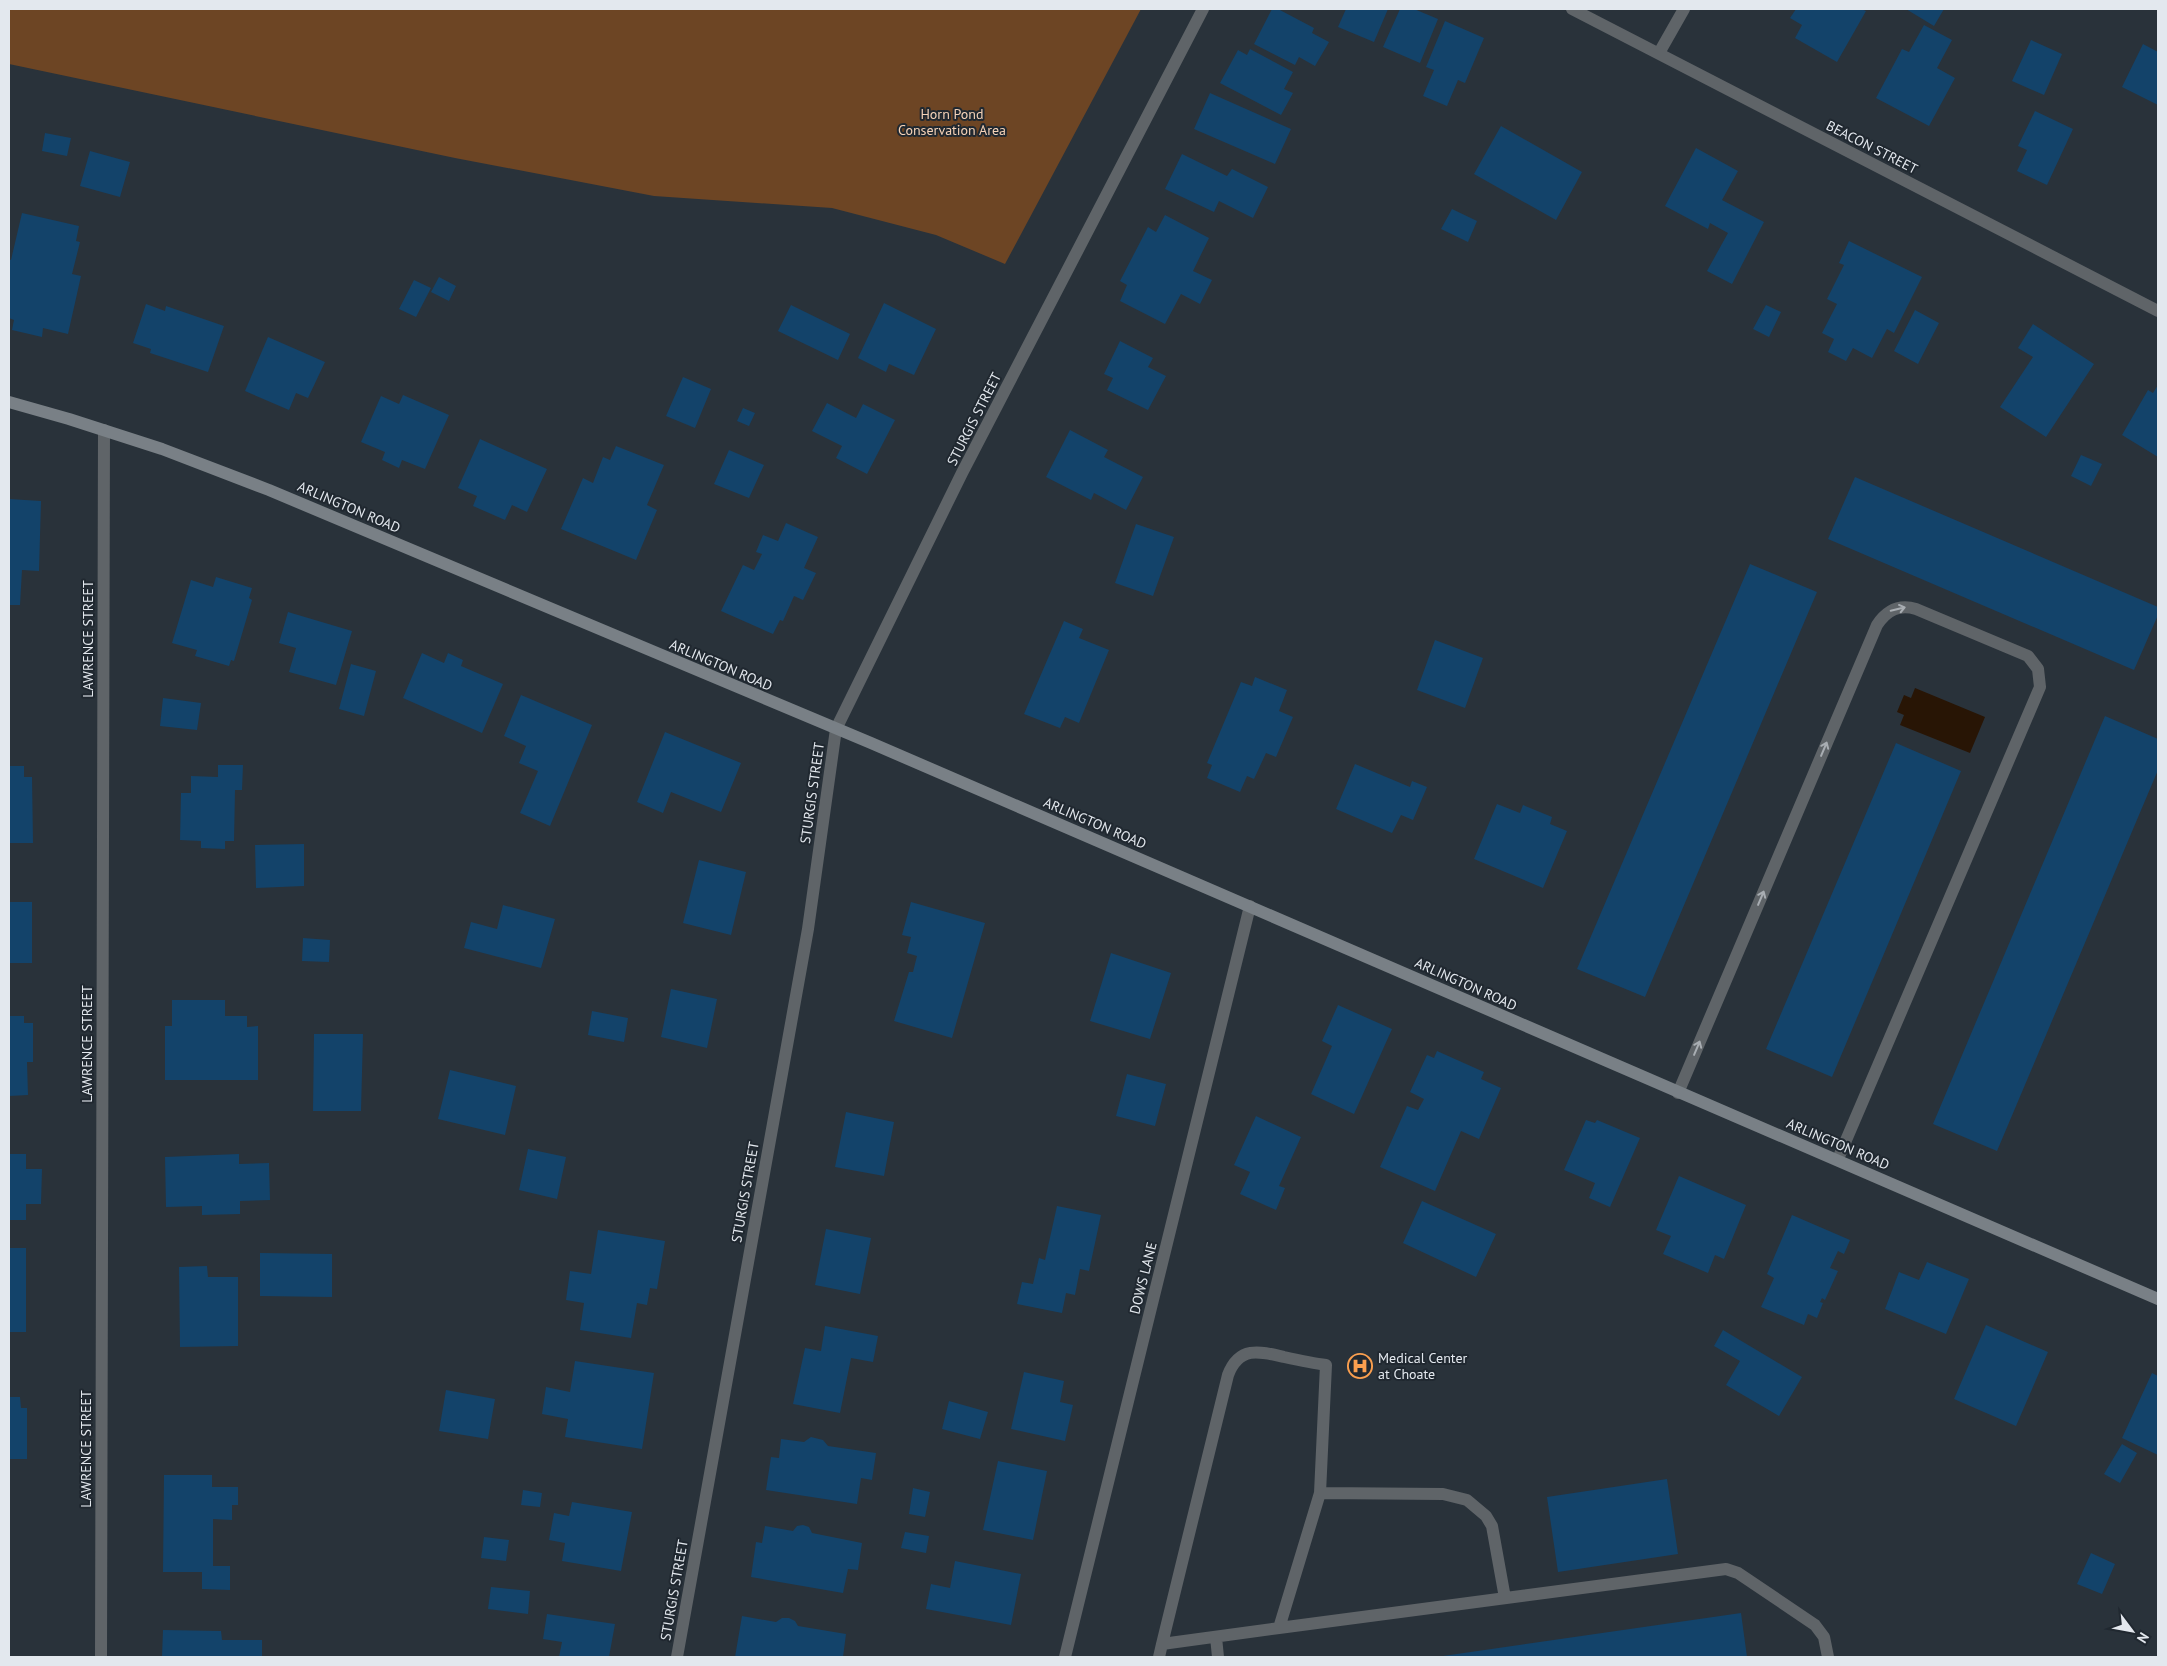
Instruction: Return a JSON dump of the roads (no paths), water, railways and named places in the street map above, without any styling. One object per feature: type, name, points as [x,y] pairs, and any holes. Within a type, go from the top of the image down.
[{"type":"street","name":"STURGIS STREET","points":[[677,1657],[808,928],[836,729],[962,473],[1203,9]]},
{"type":"street","name":"BEACON STREET","points":[[1572,9],[2158,311]]},
{"type":"street","points":[[1659,53],[1684,9]]},
{"type":"street","name":"ARLINGTON ROAD","points":[[9,402],[171,452],[278,494],[1250,906],[1678,1093],[1838,1159],[2158,1298]]},
{"type":"street","name":"LAWRENCE STREET","points":[[101,1657],[104,430]]},
{"type":"street","points":[[1678,1093],[1877,625],[1889,612],[1899,607],[1911,608],[1925,613],[2028,656],[2038,669],[2040,687],[1838,1159]]},
{"type":"street","name":"DOWS LANE","points":[[1065,1657],[1250,906]]},
{"type":"street","points":[[1159,1657],[1228,1375],[1234,1363],[1244,1355],[1264,1352],[1326,1366],[1320,1493],[1279,1628]]},
{"type":"street","points":[[1320,1493],[1443,1494],[1467,1500],[1486,1516],[1492,1526],[1505,1598]]},
{"type":"street","points":[[1162,1644],[1726,1569],[1738,1572],[1815,1625],[1824,1637],[1828,1657]]},
{"type":"street","points":[[1216,1637],[1218,1657]]},
{"type":"place","name":"Medical Center at Choate","points":[[1360,1366]]},
{"type":"park label","name":"Horn Pond Conservation Area","points":[[952,122]]}]
